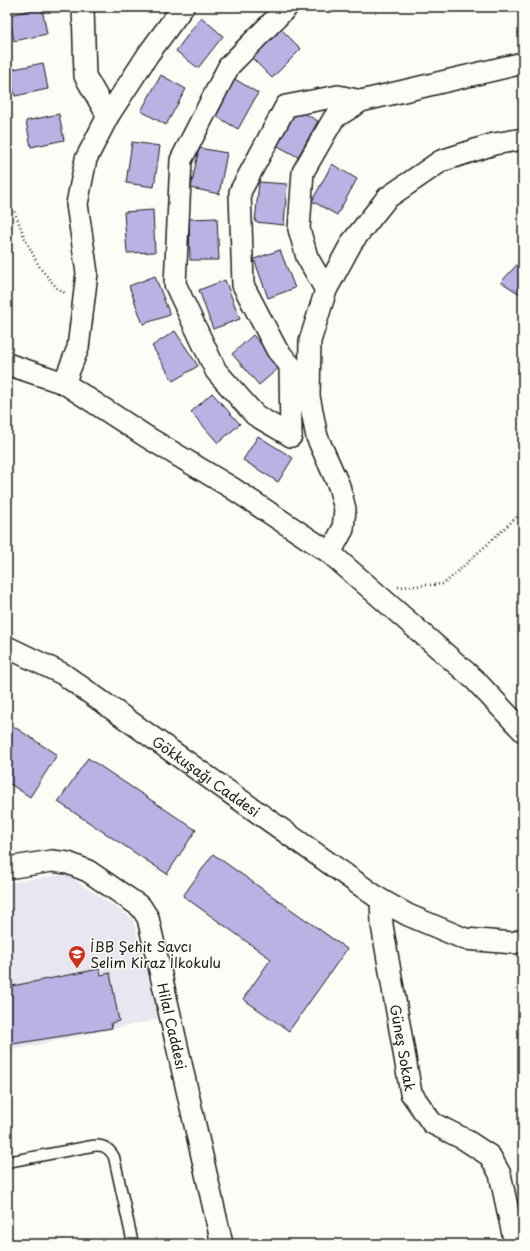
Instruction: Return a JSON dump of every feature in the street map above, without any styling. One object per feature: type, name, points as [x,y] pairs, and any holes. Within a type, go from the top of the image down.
[{"type":"street","points":[[83,7],[85,76],[108,116]]},
{"type":"street","points":[[64,383],[78,348],[87,273],[77,204],[86,159],[108,116],[149,53],[183,7]]},
{"type":"street","points":[[287,7],[229,66],[182,160],[175,284],[216,371],[255,415],[291,436],[290,365],[277,350],[243,285],[240,192],[286,106],[338,96],[361,101]]},
{"type":"street","points":[[326,290],[307,257],[299,229],[303,172],[334,118],[361,101],[523,63]]},
{"type":"street","points":[[330,553],[343,529],[345,509],[339,486],[317,437],[309,396],[310,341],[326,290],[352,242],[387,198],[441,161],[494,144],[523,139]]},
{"type":"street","points":[[7,364],[64,383],[147,437],[232,488],[330,553],[475,680],[523,731]]},
{"type":"street","name":"Gökkuşağı Caddesi","points":[[7,646],[63,674],[381,900],[408,915],[465,939],[514,943],[523,939]]},
{"type":"street","name":"Hilal Caddesi","points":[[7,868],[52,861],[68,863],[88,871],[141,907],[148,918],[222,1244]]},
{"type":"street","name":"Güneş Sokak","points":[[381,900],[382,925],[411,1093],[432,1123],[464,1139],[490,1156],[500,1174],[515,1244]]},
{"type":"lane","points":[[7,1162],[92,1146],[102,1146],[107,1148],[114,1157],[133,1244]]},
{"type":"path","points":[[7,202],[15,213],[25,239],[40,268],[57,288],[83,305]]},
{"type":"path","points":[[370,589],[444,584],[520,514],[523,508]]},
{"type":"shaded area","name":"İBB Şehit Savcı Selim Kiraz İlkokulu","points":[[66,874],[133,919],[160,1019],[7,1051],[7,883]]},
{"type":"building","points":[[100,7],[120,7],[101,11]]},
{"type":"building","points":[[42,8],[47,34],[14,41],[9,15]]},
{"type":"building","points":[[201,17],[223,36],[198,68],[176,51]]},
{"type":"building","points":[[281,29],[301,49],[272,78],[252,58]]},
{"type":"building","points":[[43,63],[48,89],[15,96],[9,70]]},
{"type":"building","points":[[161,75],[186,89],[166,125],[141,111]]},
{"type":"building","points":[[233,78],[258,93],[238,129],[214,115]]},
{"type":"building","points":[[293,107],[318,121],[298,157],[274,144]]},
{"type":"building","points":[[59,114],[64,140],[31,147],[26,121]]},
{"type":"building","points":[[132,142],[160,146],[154,187],[126,183]]},
{"type":"building","points":[[199,148],[227,153],[219,194],[191,188]]},
{"type":"building","points":[[332,164],[357,179],[337,215],[312,201]]},
{"type":"building","points":[[259,182],[287,184],[284,225],[255,222]]},
{"type":"building","points":[[153,210],[155,252],[127,253],[124,212]]},
{"type":"building","points":[[217,218],[219,260],[190,260],[189,219]]},
{"type":"building","points":[[280,250],[295,288],[268,298],[254,259]]},
{"type":"building","points":[[523,258],[523,296],[501,282]]},
{"type":"building","points":[[155,276],[170,315],[143,324],[129,286]]},
{"type":"building","points":[[225,280],[240,319],[213,329],[199,290]]},
{"type":"building","points":[[175,331],[198,366],[173,381],[152,346]]},
{"type":"building","points":[[253,335],[281,366],[259,385],[232,354]]},
{"type":"building","points":[[212,393],[240,424],[218,443],[191,412]]},
{"type":"building","points":[[258,436],[293,458],[278,482],[243,460]]},
{"type":"building","points":[[7,722],[57,755],[30,797],[7,782]]},
{"type":"building","points":[[88,758],[196,830],[167,874],[58,802]]},
{"type":"building","points":[[213,854],[347,949],[289,1031],[243,999],[271,959],[183,896]]},
{"type":"building","points":[[99,969],[101,975],[110,973],[119,1021],[111,1023],[112,1028],[7,1045],[7,987]]},
{"type":"place","name":"İBB Şehit Savcı Selim Kiraz İlkokulu","points":[[77,969]]}]
